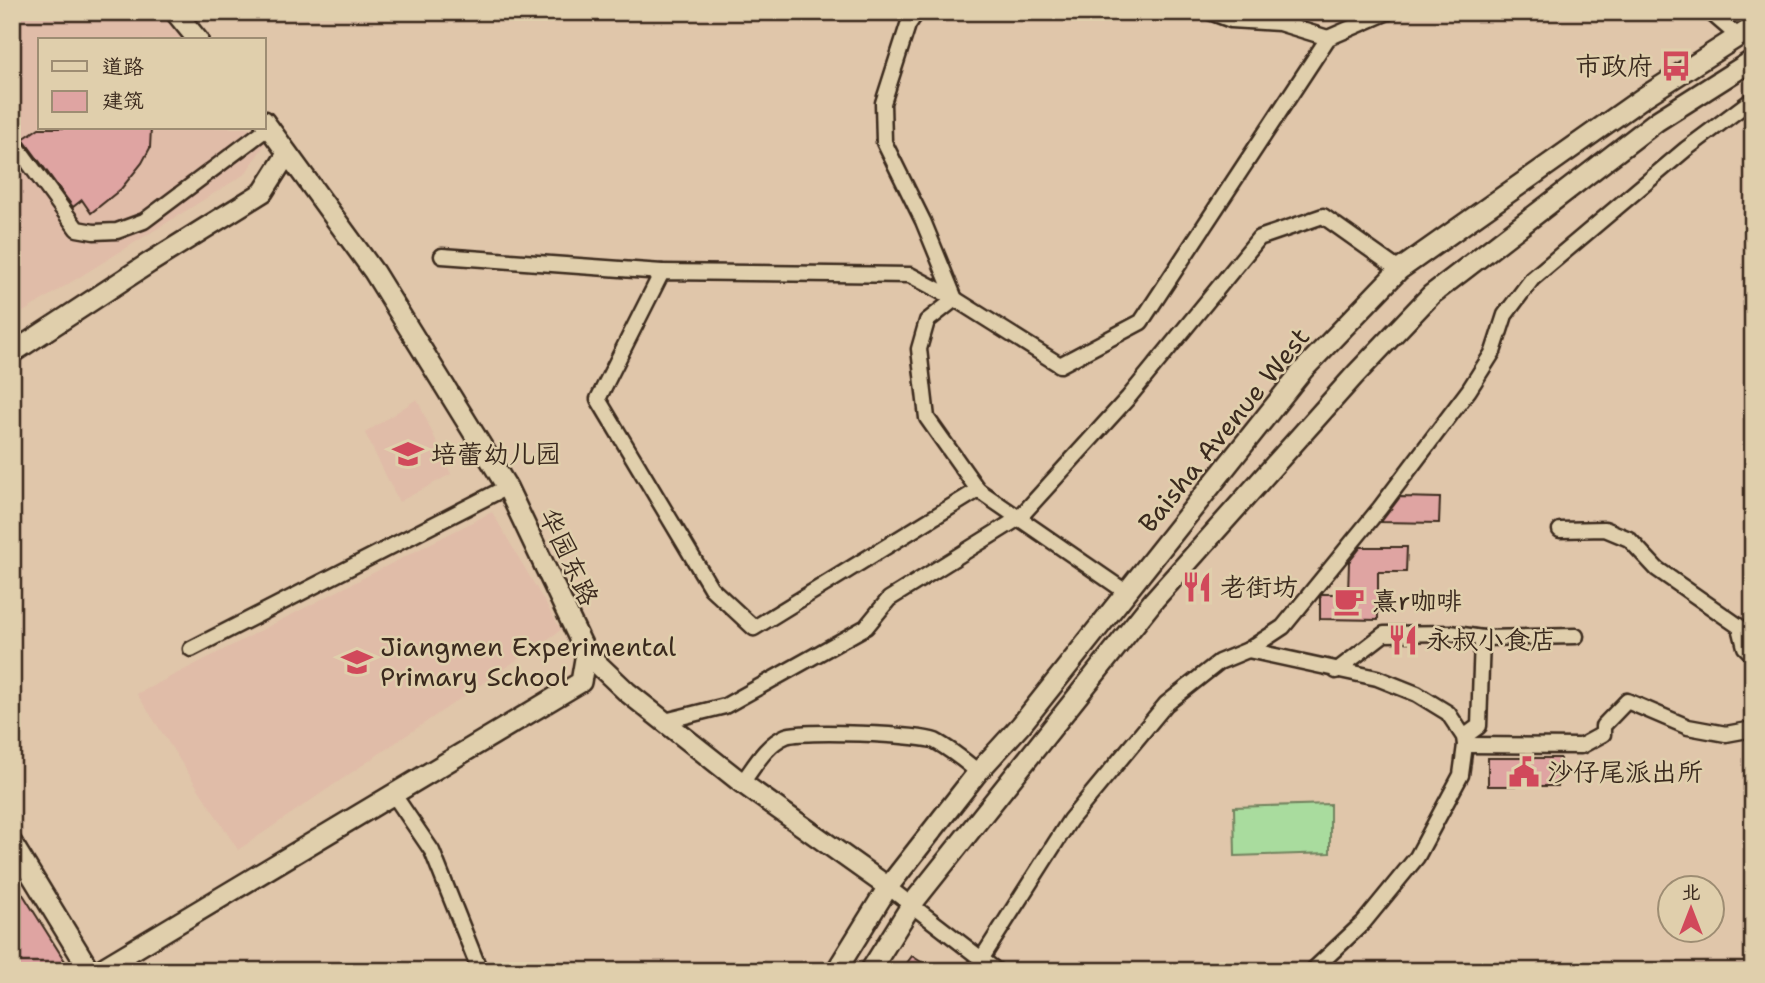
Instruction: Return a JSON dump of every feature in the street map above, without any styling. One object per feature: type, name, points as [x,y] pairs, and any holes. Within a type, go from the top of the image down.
[{"type":"main road","points":[[176,12],[196,38]]},
{"type":"main road","name":"Baisha Avenue West","points":[[836,971],[888,887],[978,772],[1021,725],[1303,370],[1399,270],[1644,97],[1746,32]]},
{"type":"main road","name":"Baisha Avenue West","points":[[870,971],[912,904],[1154,600],[1354,376],[1431,295],[1657,121],[1753,60]]},
{"type":"main road","name":"华园东路","points":[[267,124],[374,272],[507,487],[586,653],[627,692],[742,783],[888,887]]},
{"type":"main road","points":[[12,353],[263,192],[287,155]]},
{"type":"main road","points":[[98,971],[581,682],[586,653]]},
{"type":"main road","points":[[12,843],[90,971]]},
{"type":"street","points":[[917,12],[908,25],[883,103],[884,142],[923,221],[955,299]]},
{"type":"street","points":[[1210,12],[1231,20],[1279,23],[1328,38]]},
{"type":"street","points":[[442,256],[662,272],[910,275],[955,299],[1060,365],[1141,322],[1328,38],[1388,12]]},
{"type":"street","points":[[1710,12],[1746,32]]},
{"type":"street","points":[[982,958],[1070,820],[1166,704],[1219,662],[1248,650],[1283,627],[1380,508],[1469,390],[1493,352],[1505,315],[1532,279],[1686,149],[1753,99]]},
{"type":"street","points":[[12,140],[77,229],[94,232],[117,231],[145,221],[259,130]]},
{"type":"street","points":[[665,722],[725,706],[866,627],[889,599],[1019,518],[1128,398],[1259,238],[1323,216],[1399,270]]},
{"type":"street","points":[[662,272],[598,399],[711,588],[754,628],[978,490]]},
{"type":"street","points":[[955,299],[927,321],[919,349],[927,418],[978,490],[1126,592]]},
{"type":"street","points":[[191,649],[507,487]]},
{"type":"street","points":[[1560,530],[1605,529],[1629,540],[1657,569],[1740,626],[1745,647],[1753,655]]},
{"type":"street","points":[[1336,671],[1384,634],[1451,633],[1482,638],[1576,636]]},
{"type":"street","points":[[1312,971],[1363,923],[1417,857],[1461,775],[1465,741],[1479,726],[1482,638]]},
{"type":"street","points":[[1248,650],[1377,678],[1417,694],[1448,713],[1465,741]]},
{"type":"street","points":[[1465,741],[1581,746],[1603,734],[1602,726],[1627,701],[1688,727],[1726,734],[1753,729]]},
{"type":"street","points":[[742,783],[774,744],[786,736],[802,733],[900,736],[933,740],[978,772]]},
{"type":"street","points":[[394,795],[432,851],[480,971]]},
{"type":"street","name":"华园东路","points":[[888,887],[997,971]]},
{"type":"shaded area","points":[[12,12],[163,12],[184,38],[38,38],[38,130],[259,130],[267,141],[245,174],[12,319]]},
{"type":"shaded area","name":"培蕾幼儿园","points":[[417,399],[451,474],[399,502],[365,433]]},
{"type":"shaded area","name":"Jiangmen Experimental Primary School","points":[[492,512],[561,630],[238,850],[137,694]]},
{"type":"green space","points":[[1330,804],[1330,853],[1235,856],[1234,807]]},
{"type":"building","points":[[38,129],[151,130],[150,148],[142,163],[121,189],[91,213],[82,200],[73,207],[23,139]]},
{"type":"building","points":[[1400,497],[1440,498],[1439,523],[1381,522]]},
{"type":"building","points":[[1361,547],[1407,547],[1406,572],[1378,572],[1378,620],[1320,619],[1322,594],[1348,594],[1349,562]]},
{"type":"building","name":"沙仔尾派出所","points":[[1488,758],[1560,758],[1558,786],[1488,786]]},
{"type":"building","points":[[12,877],[68,966],[60,971],[12,971]]},
{"type":"building","points":[[912,956],[935,971],[901,971]]},
{"type":"place","name":"市政府","points":[[1676,66]]},
{"type":"place","name":"培蕾幼儿园","points":[[408,454]]},
{"type":"place","name":"老街坊","points":[[1197,587]]},
{"type":"place","name":"熹r咖啡","points":[[1349,601]]},
{"type":"place","name":"永叔小食店","points":[[1403,640]]},
{"type":"place","name":"Jiangmen Experimental Primary School","points":[[357,662]]},
{"type":"place","name":"沙仔尾派出所","points":[[1524,772]]}]
